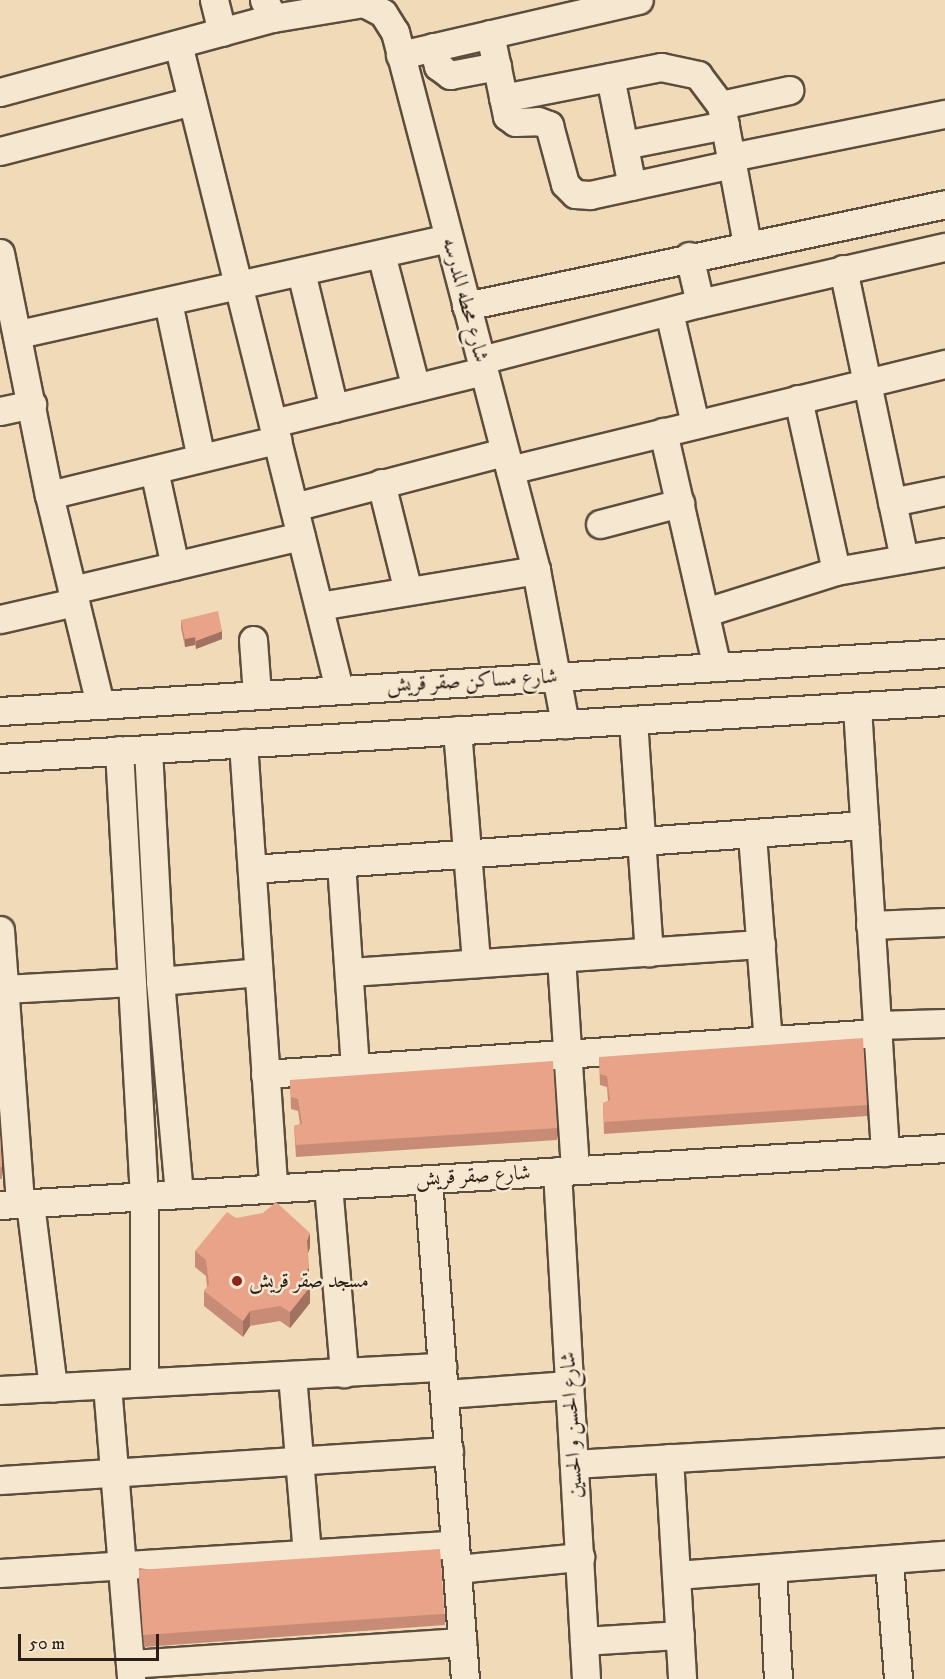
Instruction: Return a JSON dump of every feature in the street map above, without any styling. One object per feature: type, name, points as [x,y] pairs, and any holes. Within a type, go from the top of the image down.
[{"type":"street","points":[[214,0],[222,32]]},
{"type":"street","points":[[400,55],[490,34],[593,5],[639,0]]},
{"type":"street","name":"شارع محطه المدرسه","points":[[0,92],[222,32],[268,9],[363,1],[374,6],[390,21],[536,570],[558,676],[565,724]]},
{"type":"street","points":[[490,34],[503,98],[511,120],[544,122],[552,129],[569,190],[583,196],[732,160],[945,114]]},
{"type":"street","points":[[178,44],[339,689]]},
{"type":"street","points":[[433,47],[438,66],[450,75],[497,66]]},
{"type":"street","points":[[503,98],[661,67],[687,70],[708,83],[723,115],[747,243]]},
{"type":"street","points":[[610,77],[632,186]]},
{"type":"street","points":[[624,146],[723,115],[789,90]]},
{"type":"street","points":[[0,151],[192,101]]},
{"type":"street","points":[[466,306],[747,243],[945,204]]},
{"type":"street","points":[[20,334],[448,238]]},
{"type":"street","points":[[49,495],[201,458],[334,408],[416,388],[482,365],[700,303],[945,247]]},
{"type":"street","points":[[0,254],[5,303],[20,334],[49,495],[100,704]]},
{"type":"street","points":[[381,254],[416,388]]},
{"type":"street","points":[[689,256],[700,303]]},
{"type":"street","points":[[843,269],[904,558]]},
{"type":"street","points":[[301,272],[334,408]]},
{"type":"street","points":[[168,302],[201,458]]},
{"type":"street","points":[[669,312],[695,424]]},
{"type":"street","points":[[294,507],[381,483],[663,432],[945,364]]},
{"type":"street","points":[[798,399],[836,571]]},
{"type":"street","points":[[0,411],[32,404]]},
{"type":"street","points":[[663,432],[717,667]]},
{"type":"street","points":[[154,470],[175,566]]},
{"type":"street","points":[[381,483],[408,591]]},
{"type":"street","points":[[892,502],[945,491]]},
{"type":"street","points":[[600,524],[680,503]]},
{"type":"street","points":[[0,619],[175,566],[301,536]]},
{"type":"street","points":[[706,612],[836,571],[945,552]]},
{"type":"street","points":[[318,606],[536,570]]},
{"type":"street","points":[[253,640],[257,694]]},
{"type":"street","name":"شارع مساكن صقر قريش","points":[[0,711],[945,653]]},
{"type":"street","points":[[0,758],[945,701]]},
{"type":"street","points":[[857,707],[885,1152]]},
{"type":"street","points":[[633,720],[649,952]]},
{"type":"street","points":[[457,730],[476,963]]},
{"type":"street","points":[[243,743],[273,1188]]},
{"type":"street","points":[[148,749],[160,981],[179,1194]]},
{"type":"street","points":[[119,750],[144,1196],[144,1380]]},
{"type":"street","points":[[252,869],[752,836],[864,825]]},
{"type":"street","points":[[752,836],[768,1042]]},
{"type":"street","points":[[341,863],[355,1069]]},
{"type":"street","points":[[870,925],[945,922]]},
{"type":"street","points":[[0,930],[4,989],[6,1094],[16,1204],[53,1388]]},
{"type":"street","points":[[349,972],[760,944]]},
{"type":"street","name":"شارع الحسن و الحسين","points":[[561,958],[567,1055],[569,1385],[586,1679]]},
{"type":"street","points":[[160,981],[258,972]]},
{"type":"street","points":[[4,989],[132,982]]},
{"type":"street","points":[[265,1074],[768,1042],[945,1023]]},
{"type":"street","name":"شارع صقر قريش","points":[[16,1204],[945,1148]]},
{"type":"street","points":[[428,1179],[465,1679]]},
{"type":"street","points":[[328,1185],[344,1373]]},
{"type":"street","points":[[0,1390],[107,1385],[144,1380],[442,1367]]},
{"type":"street","points":[[292,1375],[307,1554]]},
{"type":"street","points":[[107,1385],[130,1671],[462,1642]]},
{"type":"street","points":[[444,1394],[569,1385]]},
{"type":"street","points":[[574,1464],[945,1442]]},
{"type":"street","points":[[0,1480],[448,1451]]},
{"type":"street","points":[[669,1458],[682,1679]]},
{"type":"street","points":[[0,1573],[307,1554],[580,1557]]},
{"type":"street","points":[[676,1575],[945,1556]]},
{"type":"street","points":[[889,1560],[898,1679]]},
{"type":"street","points":[[772,1568],[778,1679]]},
{"type":"street","points":[[585,1641],[680,1635]]},
{"type":"building","points":[[218,611],[222,631],[196,641],[195,637],[185,639],[181,620]]},
{"type":"building","points":[[863,1038],[867,1105],[604,1122],[603,1103],[610,1100],[607,1076],[600,1074],[599,1057]]},
{"type":"building","points":[[553,1061],[557,1128],[296,1145],[294,1126],[302,1124],[298,1099],[291,1097],[290,1080]]},
{"type":"building","points":[[0,1134],[2,1167],[0,1167]]},
{"type":"building","points":[[276,1202],[310,1233],[307,1240],[309,1267],[301,1280],[310,1287],[290,1312],[280,1306],[250,1311],[243,1321],[204,1291],[209,1284],[206,1260],[195,1251],[227,1212],[236,1218],[263,1213]]},
{"type":"building","points":[[440,1549],[445,1614],[143,1635],[139,1570]]},
{"type":"place","name":"مسجد صقر قريش","points":[[237,1281]]}]
